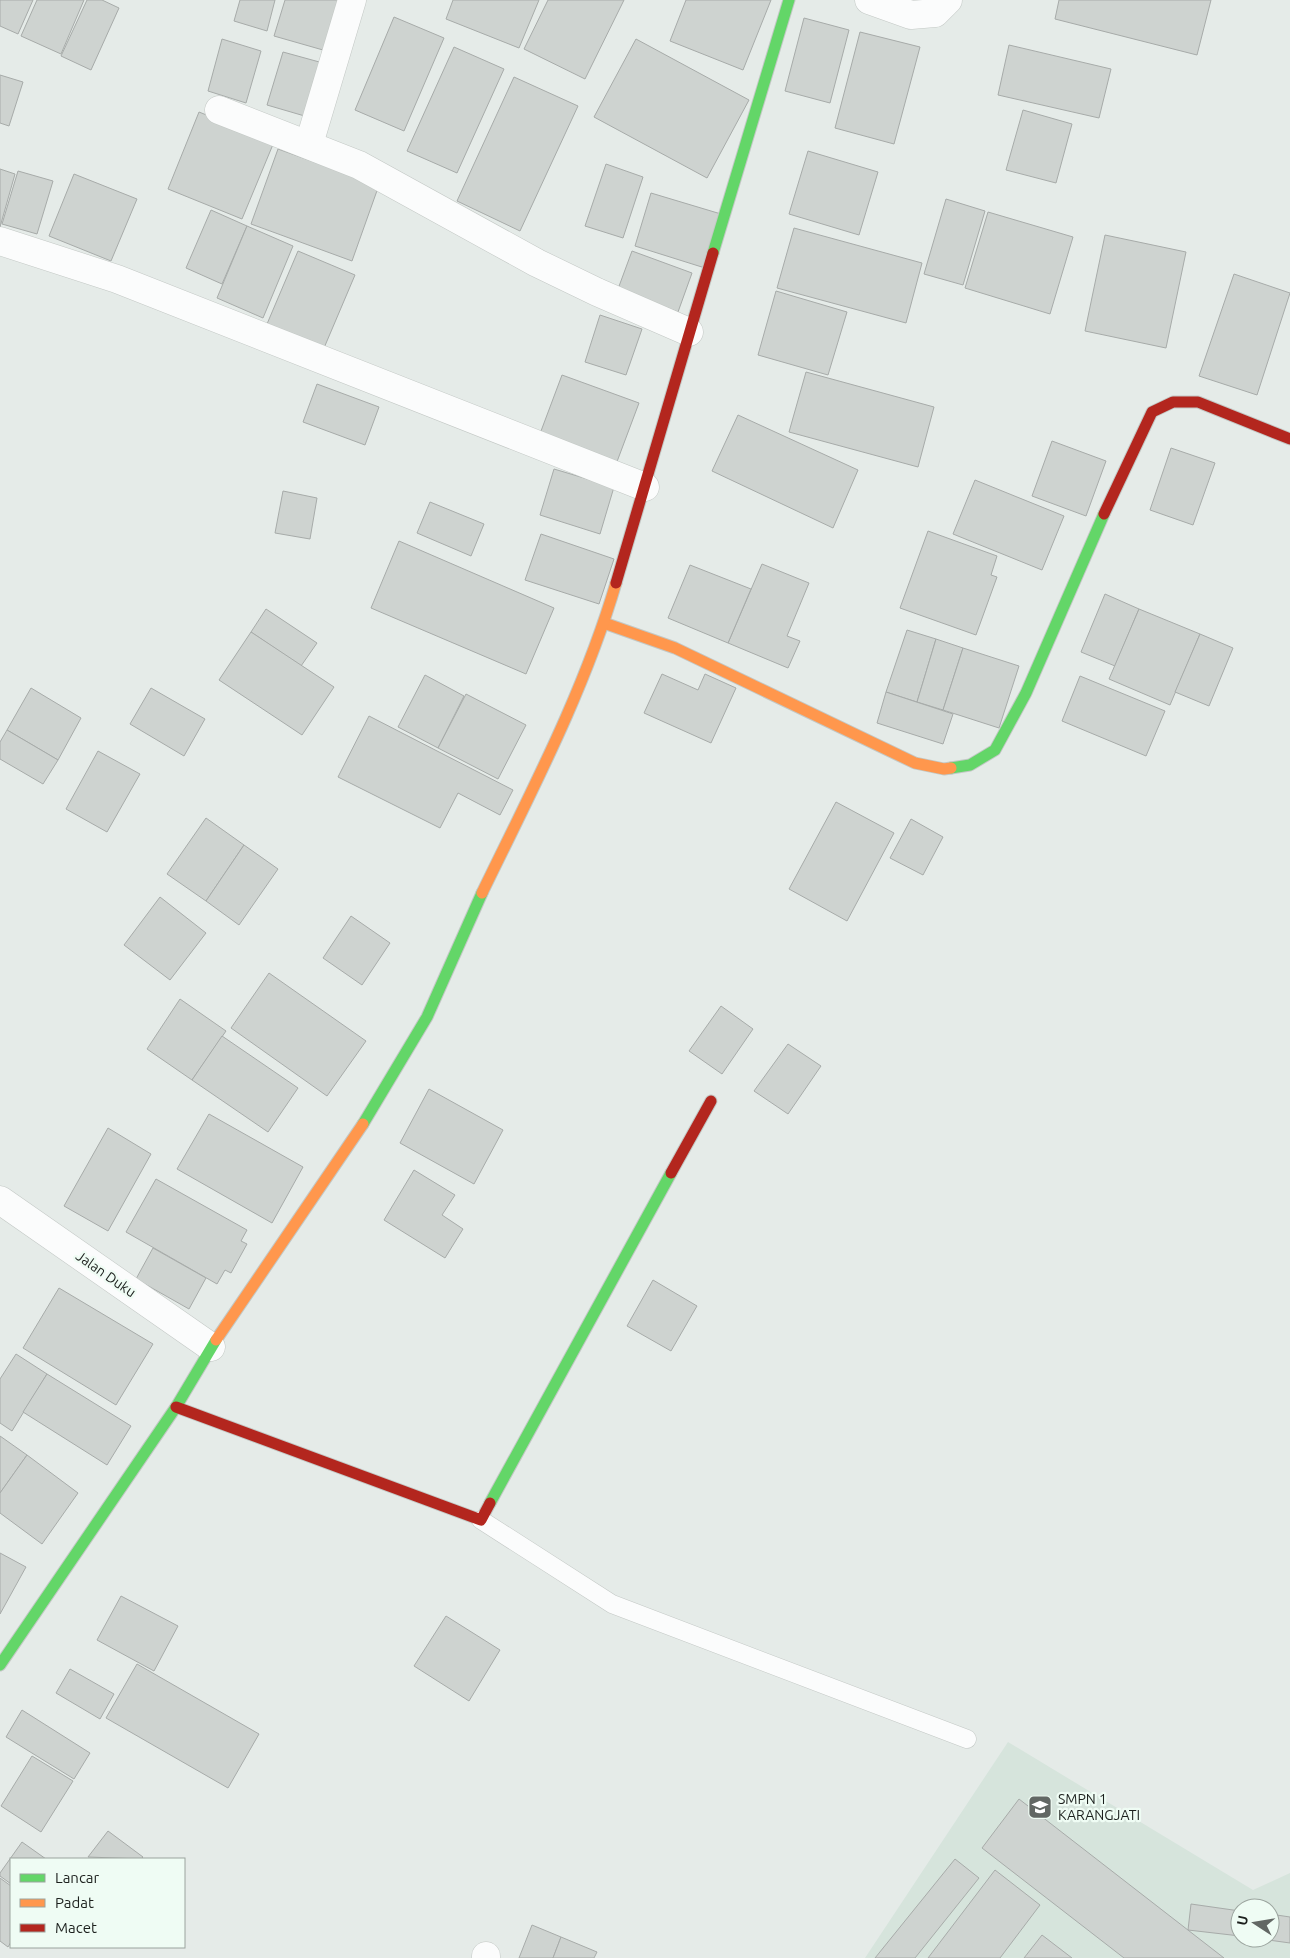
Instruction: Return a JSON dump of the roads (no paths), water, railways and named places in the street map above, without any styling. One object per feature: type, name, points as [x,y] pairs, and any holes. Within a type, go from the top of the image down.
[{"type":"street","points":[[309,144],[352,0]]},
{"type":"street","points":[[0,1665],[176,1407],[211,1348],[377,1103],[427,1017],[483,892],[540,778],[604,623],[645,487],[688,332],[789,0]]},
{"type":"street","points":[[868,0],[911,15],[935,13],[948,0]]},
{"type":"street","points":[[219,110],[359,165],[537,263],[596,292],[688,332]]},
{"type":"street","points":[[0,241],[117,278],[645,487]]},
{"type":"street","points":[[604,623],[675,648],[915,762],[944,769],[970,765],[995,750],[1026,693],[1100,521],[1152,412],[1173,402],[1198,402],[1290,439]]},
{"type":"street","points":[[176,1407],[481,1520],[710,1101]]},
{"type":"street","name":"Jalan Duku","points":[[0,1200],[211,1348]]},
{"type":"lane","points":[[481,1520],[612,1604],[967,1739]]},
{"type":"place","name":"SMPN 1 KARANGJATI","points":[[1040,1807]]}]
